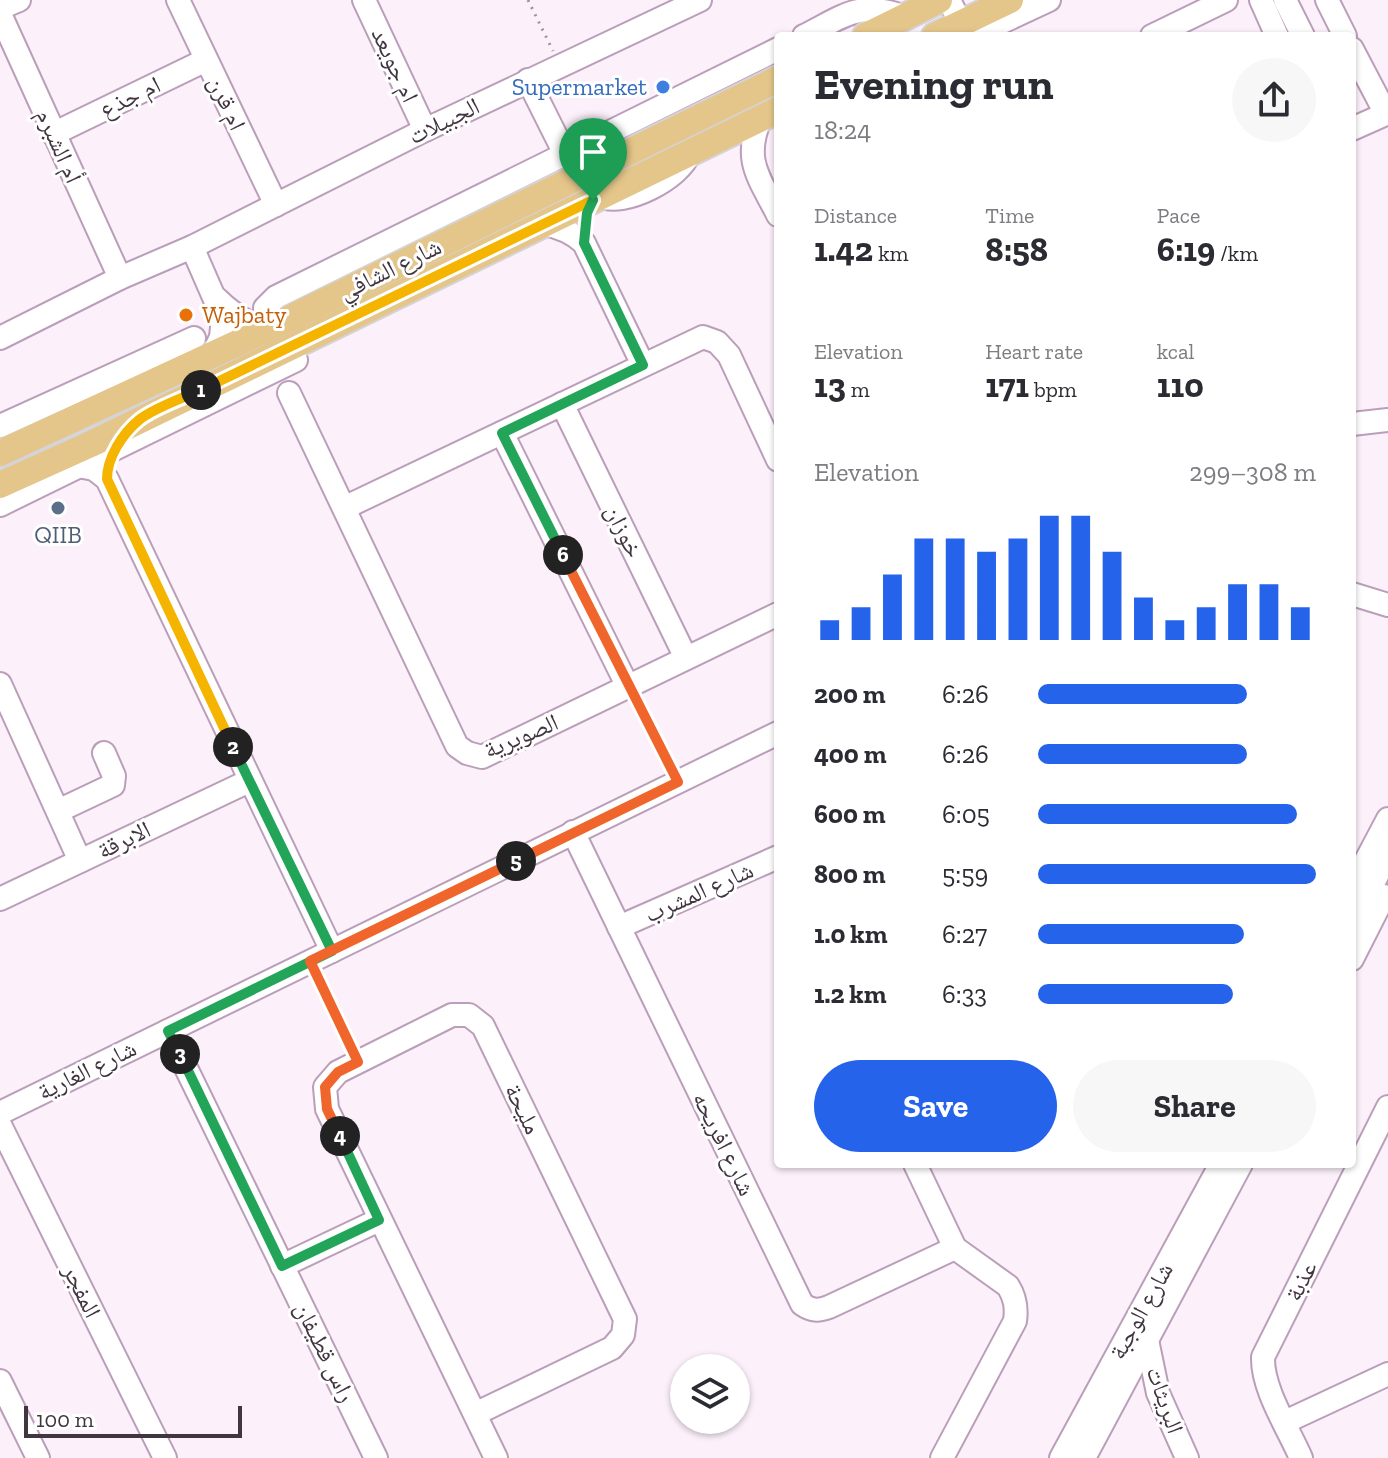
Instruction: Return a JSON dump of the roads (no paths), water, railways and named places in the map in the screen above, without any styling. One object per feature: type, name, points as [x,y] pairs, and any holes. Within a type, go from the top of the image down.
[{"type":"main road","points":[[874,32],[939,0]]},
{"type":"main road","points":[[943,32],[1010,0]]},
{"type":"main road","name":"شارع الشافي","points":[[0,453],[65,410],[204,346],[266,330],[530,186],[774,81]]},
{"type":"main road","name":"شارع الشافي","points":[[0,485],[770,114]]},
{"type":"street","points":[[0,11],[19,0]]},
{"type":"street","name":"ام قرن","points":[[178,0],[276,205]]},
{"type":"street","name":"ام جويعد","points":[[364,0],[425,130]]},
{"type":"street","name":"الجبيلات","points":[[0,338],[120,278],[192,247],[528,80],[700,0]]},
{"type":"street","points":[[949,0],[972,18],[1049,0]]},
{"type":"street","points":[[1157,32],[1186,9],[1226,0]]},
{"type":"street","points":[[1261,0],[1275,32]]},
{"type":"street","points":[[1285,0],[1301,32]]},
{"type":"street","points":[[1327,0],[1343,32]]},
{"type":"street","points":[[813,32],[862,9],[880,9],[905,17]]},
{"type":"street","name":"أم الشبرم","points":[[0,11],[120,278]]},
{"type":"street","points":[[530,186],[565,154],[774,51]]},
{"type":"street","points":[[1356,56],[1387,114],[1356,127]]},
{"type":"street","name":"ام جذع","points":[[53,134],[206,60]]},
{"type":"street","points":[[528,80],[565,154]]},
{"type":"street","points":[[770,114],[755,131],[752,162],[774,207]]},
{"type":"street","points":[[700,147],[726,146],[752,162]]},
{"type":"street","points":[[584,243],[587,213],[596,198]]},
{"type":"street","points":[[544,224],[574,234],[584,243],[643,365]]},
{"type":"street","points":[[192,247],[223,318],[221,337],[204,346]]},
{"type":"street","points":[[217,299],[231,313],[266,330]]},
{"type":"street","points":[[289,393],[288,377],[296,360],[320,332]]},
{"type":"street","points":[[346,507],[703,337],[717,342],[729,355],[774,451]]},
{"type":"street","points":[[0,505],[296,360]]},
{"type":"street","points":[[235,373],[263,377],[289,393]]},
{"type":"street","name":"الصويرية","points":[[289,393],[346,507],[457,746],[467,753],[482,757],[774,616]]},
{"type":"street","name":"خوزان","points":[[562,404],[686,658]]},
{"type":"street","points":[[0,426],[65,410]]},
{"type":"street","name":"شارع الشافي","points":[[107,479],[107,463],[139,420]]},
{"type":"street","points":[[1356,424],[1388,420]]},
{"type":"street","points":[[502,433],[628,687]]},
{"type":"street","points":[[52,461],[82,465],[107,479],[332,951]]},
{"type":"street","points":[[1356,595],[1388,605]]},
{"type":"street","points":[[0,684],[80,861]]},
{"type":"street","name":"شارع الغارية","points":[[0,1113],[774,735]]},
{"type":"street","points":[[58,811],[113,785],[114,776],[104,753]]},
{"type":"street","name":"الابرقة","points":[[0,899],[249,781]]},
{"type":"street","points":[[1378,889],[1388,819]]},
{"type":"street","name":"شارع افريحه","points":[[573,832],[802,1304],[810,1309],[829,1307],[955,1248]]},
{"type":"street","points":[[1356,938],[1378,889],[1388,854]]},
{"type":"street","name":"شارع المشرب","points":[[619,927],[774,865]]},
{"type":"street","points":[[1356,942],[1388,930]]},
{"type":"street","name":"مليحة","points":[[475,1414],[612,1348],[623,1335],[625,1319],[483,1026],[469,1015],[452,1015],[338,1072],[325,1087],[327,1109],[496,1458]]},
{"type":"street","name":"راس قطيفان","points":[[168,1031],[376,1458]]},
{"type":"street","name":"عذبة","points":[[1301,1458],[1267,1386],[1263,1357],[1388,1107]]},
{"type":"street","name":"المفجر","points":[[0,1125],[165,1458]]},
{"type":"street","points":[[917,1168],[955,1248],[1008,1286],[1013,1294],[1016,1312],[1015,1321],[942,1458]]},
{"type":"street","name":"شارع الوجبة","points":[[1061,1458],[1219,1168]]},
{"type":"street","name":"شارع الوجبة","points":[[1084,1458],[1239,1168]]},
{"type":"street","points":[[282,1266],[379,1220]]},
{"type":"street","name":"البريثات","points":[[1147,1340],[1158,1393],[1187,1458]]},
{"type":"street","points":[[1285,1422],[1388,1374]]},
{"type":"street","points":[[0,1381],[38,1458]]},
{"type":"place","name":"Supermarket","points":[[663,87]]},
{"type":"place","name":"Wajbaty","points":[[186,315]]},
{"type":"place","name":"QIIB","points":[[58,508]]}]
